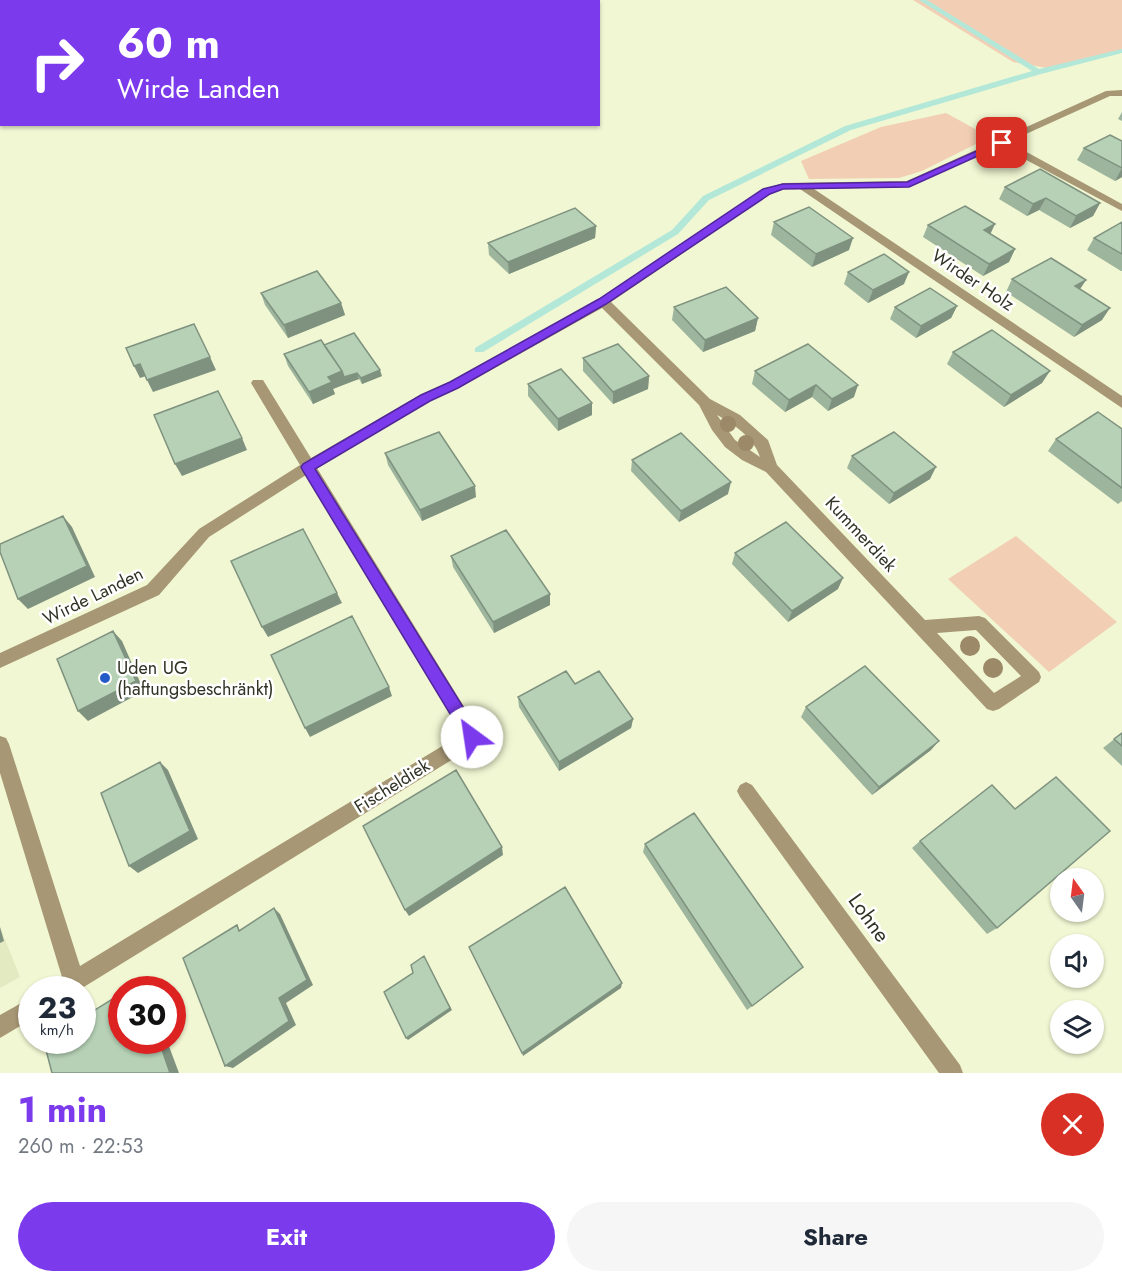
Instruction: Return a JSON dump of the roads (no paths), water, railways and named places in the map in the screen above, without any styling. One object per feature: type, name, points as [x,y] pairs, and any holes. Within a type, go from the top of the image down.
[{"type":"street","name":"Wirde Landen","points":[[0,661],[153,590],[204,533],[308,467],[425,398],[454,385],[603,302],[766,192],[783,186],[909,184],[1109,93],[1122,93]]},
{"type":"street","points":[[1002,143],[1122,208]]},
{"type":"street","name":"Wirder Holz","points":[[803,186],[1122,403]]},
{"type":"street","name":"Kummerdiek","points":[[603,302],[705,402],[735,418],[763,444],[771,468]]},
{"type":"street","points":[[258,383],[308,467]]},
{"type":"street","name":"Kummerdiek","points":[[705,402],[715,427],[742,455],[771,468],[993,703],[1033,677],[979,623],[922,627]]},
{"type":"street","name":"Fischeldiek","points":[[83,976],[472,737],[308,467]]},
{"type":"street","name":"Fischeldiek","points":[[0,744],[64,976]]},
{"type":"street","name":"Lohne","points":[[746,791],[952,1073]]},
{"type":"street","points":[[0,1027],[18,1016]]},
{"type":"waterway","points":[[922,0],[1038,72]]},
{"type":"waterway","points":[[1038,72],[1122,51]]},
{"type":"waterway","points":[[479,350],[675,232],[706,198],[848,128],[1038,72]]},
{"type":"place","name":"Uden UG (haftungsbeschränkt)","points":[[105,678]]}]
